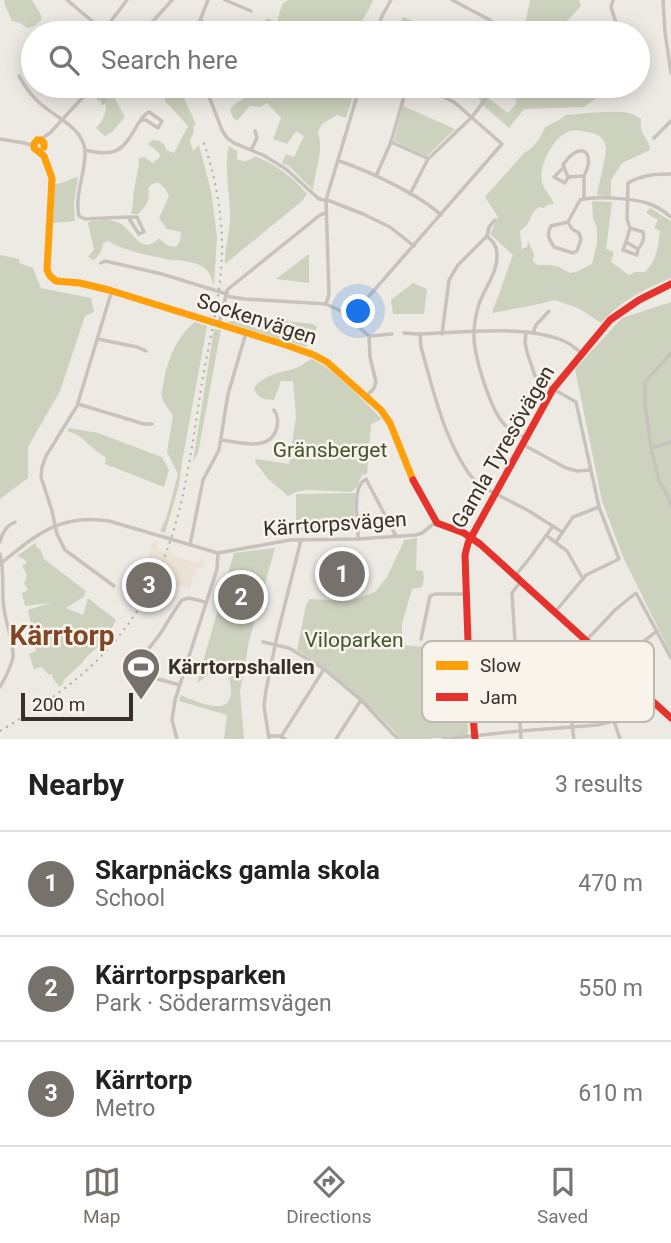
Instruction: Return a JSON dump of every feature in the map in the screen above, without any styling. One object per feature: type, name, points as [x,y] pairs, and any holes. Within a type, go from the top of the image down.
[{"type":"street","points":[[67,0],[92,21]]},
{"type":"street","points":[[112,21],[127,0]]},
{"type":"street","points":[[153,21],[173,0]]},
{"type":"street","points":[[200,21],[208,0]]},
{"type":"street","points":[[225,0],[251,10]]},
{"type":"street","points":[[381,21],[391,0]]},
{"type":"street","points":[[452,0],[491,21]]},
{"type":"street","points":[[613,0],[611,7],[615,21]]},
{"type":"street","points":[[663,0],[671,70]]},
{"type":"street","points":[[665,32],[671,32]]},
{"type":"street","points":[[34,98],[63,119],[79,136],[85,150],[78,202],[79,216],[85,219],[128,217],[137,217],[144,232],[139,234],[128,217]]},
{"type":"street","points":[[0,139],[41,145],[82,98]]},
{"type":"street","points":[[103,103],[104,98]]},
{"type":"street","points":[[210,98],[227,138],[286,169],[320,199],[390,227],[414,246]]},
{"type":"street","points":[[326,304],[329,294],[326,201],[356,98]]},
{"type":"street","points":[[376,176],[391,142],[404,98]]},
{"type":"street","points":[[349,319],[502,144],[454,102],[446,98]]},
{"type":"street","points":[[410,194],[428,159],[472,117],[486,98]]},
{"type":"street","points":[[85,150],[118,150],[127,144],[141,120],[144,115],[149,112],[162,121],[158,128],[146,120],[141,120]]},
{"type":"street","points":[[654,138],[671,121]]},
{"type":"street","points":[[251,150],[257,138],[255,131]]},
{"type":"street","points":[[391,142],[428,159]]},
{"type":"street","name":"Sockenvägen","points":[[41,145],[52,178],[47,263],[50,276],[56,281],[112,290],[320,358],[381,410],[390,423],[412,481],[436,522]]},
{"type":"street","points":[[564,167],[568,177],[565,183],[562,183],[554,177],[564,167],[569,156],[581,150],[587,154],[589,159],[584,176],[584,199]]},
{"type":"street","points":[[338,161],[376,176],[430,204],[441,215]]},
{"type":"street","points":[[630,228],[644,234],[636,257],[623,250],[630,228],[626,219],[628,183],[643,176],[671,174]]},
{"type":"street","points":[[568,177],[584,176]]},
{"type":"street","points":[[568,222],[581,239],[577,251],[573,253],[554,247],[548,231],[551,226],[568,222],[580,201],[584,199],[647,203],[670,215]]},
{"type":"street","points":[[219,324],[228,290],[320,215],[326,213]]},
{"type":"street","points":[[442,334],[449,280],[458,265],[487,236],[489,227],[495,220]]},
{"type":"street","points":[[487,236],[495,244],[497,260],[493,277],[479,304],[474,332],[476,356],[494,407],[508,428],[566,468],[590,470]]},
{"type":"street","points":[[626,242],[638,249]]},
{"type":"street","points":[[101,263],[105,261],[162,274],[244,299],[326,304],[339,310],[369,337],[376,382],[366,397]]},
{"type":"street","name":"Gamla Tyresövägen","points":[[468,641],[465,555],[471,537],[524,440],[553,389],[610,320],[639,299],[671,284]]},
{"type":"street","points":[[112,290],[78,404],[42,467],[41,477],[65,550],[114,586]]},
{"type":"street","points":[[533,333],[536,324],[549,311]]},
{"type":"street","points":[[526,332],[527,352],[535,376],[542,383],[576,402],[599,507],[619,559],[586,575],[555,612]]},
{"type":"street","points":[[404,333],[526,332],[567,342],[582,353]]},
{"type":"street","points":[[190,545],[203,480],[219,450],[228,394],[246,333]]},
{"type":"street","points":[[369,337],[392,334]]},
{"type":"street","points":[[420,334],[432,386],[456,451],[477,484],[562,532]]},
{"type":"street","points":[[97,339],[137,346],[146,351]]},
{"type":"street","points":[[671,353],[645,382],[651,448],[659,481],[671,505]]},
{"type":"street","points":[[78,404],[152,424]]},
{"type":"street","points":[[221,440],[263,443],[270,439],[276,429],[278,417],[274,410]]},
{"type":"street","points":[[651,448],[671,442]]},
{"type":"street","points":[[358,540],[357,492],[360,483],[366,479],[396,536]]},
{"type":"street","points":[[556,542],[573,517],[599,507]]},
{"type":"street","name":"Kärrtorpsvägen","points":[[1,563],[55,526],[94,518],[218,553],[270,543],[358,540],[422,533],[436,522]]},
{"type":"street","points":[[0,542],[2,533],[9,524],[15,522]]},
{"type":"street","points":[[436,522],[471,537],[586,640],[636,593],[671,659]]},
{"type":"street","points":[[515,641],[512,593],[529,559],[553,526]]},
{"type":"street","points":[[546,536],[567,551],[583,579]]},
{"type":"street","points":[[301,540],[266,690],[264,706],[269,738],[283,738],[324,669]]},
{"type":"street","points":[[177,739],[172,719],[175,700],[217,569],[218,553]]},
{"type":"street","points":[[0,554],[4,573],[4,610],[13,658],[0,687]]},
{"type":"street","points":[[421,639],[430,596],[467,594]]},
{"type":"street","points":[[180,685],[135,673],[139,660],[182,600],[189,598],[205,602]]},
{"type":"street","points":[[644,641],[657,631]]},
{"type":"street","points":[[263,642],[289,648],[324,669],[361,700],[398,739]]},
{"type":"street","points":[[336,739],[361,700]]},
{"type":"street","points":[[654,703],[671,718]]},
{"type":"street","points":[[520,722],[521,739]]},
{"type":"street","points":[[571,722],[574,739]]},
{"type":"street","points":[[443,739],[475,738],[610,722]]},
{"type":"street","points":[[614,722],[620,739]]},
{"type":"green space","points":[[4,0],[32,0],[42,19],[21,21],[21,24],[12,21]]},
{"type":"green space","points":[[288,0],[373,0],[362,21],[277,21],[282,4]]},
{"type":"green space","points":[[530,0],[579,0],[581,6],[567,21],[526,21]]},
{"type":"green space","points":[[96,98],[115,98],[125,117],[105,136],[96,128],[106,109],[105,102]]},
{"type":"green space","points":[[165,98],[184,98],[196,124],[190,141],[193,151],[199,145],[211,191],[217,237],[214,285],[207,271],[199,265],[136,252],[108,241],[103,243],[100,253],[93,260],[88,257],[94,249],[88,223],[91,221],[108,220],[121,224],[146,245],[159,238],[171,246],[177,246],[180,241],[181,232],[167,229],[159,218],[169,196],[158,182],[149,187],[148,200],[142,210],[138,214],[131,214],[139,158],[144,157],[153,163],[160,157],[148,144],[153,140],[160,141],[166,150],[174,153],[188,126]]},
{"type":"green space","points":[[352,98],[346,118],[337,115],[322,124],[318,132],[320,154],[313,190],[289,166],[282,163],[286,154],[294,157],[304,136],[296,131],[287,144],[273,139],[281,118],[267,103],[260,107],[250,106],[237,121],[230,110],[243,99]]},
{"type":"green space","points":[[478,98],[488,98],[508,113],[516,104],[516,98],[596,98],[584,107],[524,109],[509,128]]},
{"type":"green space","points":[[403,106],[455,129],[427,156],[394,141]]},
{"type":"green space","points":[[616,112],[636,116],[641,119],[642,130],[650,150],[622,163],[611,180],[611,197],[597,195],[606,150],[604,142],[597,134],[572,130],[564,134],[552,146],[542,171],[543,185],[554,204],[539,207],[534,211],[527,225],[520,231],[522,249],[527,247],[528,241],[534,254],[533,261],[537,265],[559,267],[570,273],[592,264],[597,244],[597,228],[593,218],[592,201],[612,202],[606,249],[614,252],[611,262],[629,275],[645,272],[658,248],[660,231],[654,228],[658,220],[646,213],[650,208],[671,221],[671,278],[633,296],[601,323],[580,309],[555,300],[492,313],[513,255],[490,234],[498,217],[485,197],[534,145],[545,127],[566,115]]},
{"type":"green space","points":[[229,146],[237,151],[237,159],[247,161],[255,156],[277,167],[307,194],[225,264],[230,219],[227,164]]},
{"type":"green space","points":[[78,177],[74,204],[75,221],[53,223],[55,184]]},
{"type":"green space","points":[[309,254],[309,283],[276,279]]},
{"type":"green space","points":[[0,255],[20,259],[19,263],[33,268],[41,288],[91,298],[94,312],[85,316],[60,391],[28,447],[28,478],[0,499]]},
{"type":"green space","points":[[413,283],[427,289],[424,314],[393,314],[391,300]]},
{"type":"green space","points":[[671,302],[671,654],[623,557],[602,501],[575,369],[622,318]]},
{"type":"green space","points":[[258,318],[313,324],[317,327],[306,347],[226,322]]},
{"type":"green space","points":[[195,322],[207,326],[179,485],[165,533],[160,531],[167,516],[178,474],[167,452],[173,416],[163,399],[162,391],[174,348]]},
{"type":"green space","points":[[214,329],[221,330],[198,453],[193,462]]},
{"type":"green space","name":"Gränsberget","points":[[311,359],[339,377],[382,419],[371,424],[367,474],[362,475],[357,487],[351,492],[306,490],[288,496],[269,480],[255,460],[289,464],[296,416],[293,381],[281,381],[274,400],[261,398],[254,388],[267,377],[296,368]]},
{"type":"green space","points":[[69,428],[98,433],[162,457],[169,470],[164,487],[105,464],[106,458],[76,434],[67,431]]},
{"type":"green space","points":[[355,493],[354,530],[296,531],[296,494]]},
{"type":"green space","name":"Viloparken","points":[[417,538],[416,570],[423,571],[424,579],[422,587],[412,589],[402,624],[402,645],[422,647],[422,722],[467,722],[468,731],[464,736],[400,739],[356,694],[297,650],[306,605],[310,599],[350,601],[375,592],[387,577],[403,540]]},
{"type":"green space","points":[[35,543],[44,559],[86,591],[85,596],[66,608],[83,615],[88,598],[116,620],[99,647],[87,656],[59,687],[52,674],[49,675],[42,667],[34,669],[29,654],[36,651],[28,610],[50,603],[25,606],[22,593],[28,590],[24,583],[26,573],[22,566],[27,563],[17,556]]},
{"type":"green space","points":[[275,548],[249,641],[240,692],[244,739],[224,739],[227,715],[179,701],[181,695],[207,705],[224,705],[229,700],[230,680],[225,663],[197,683],[234,553]]},
{"type":"shaded area","points":[[154,541],[158,542],[157,550],[174,556],[199,564],[202,558],[205,559],[203,569],[197,567],[189,590],[182,585],[180,587],[161,582],[160,578],[157,580],[133,565],[137,560],[146,563]]},
{"type":"railway","points":[[0,731],[61,691],[111,645],[141,605],[167,552],[189,465],[221,275],[222,241],[218,202],[202,138]]},
{"type":"traffic: slow","points":[[44,147],[41,140],[34,144],[34,148],[44,156],[52,178],[47,270],[50,276],[56,281],[109,290],[286,345],[327,362],[381,410],[390,423],[413,480]]},
{"type":"traffic: jam","points":[[468,641],[465,555],[468,543],[553,389],[610,320],[639,300],[671,284]]},
{"type":"traffic: jam","points":[[413,480],[437,523],[464,533],[480,544],[586,641]]},
{"type":"traffic: jam","points":[[654,703],[671,718]]},
{"type":"traffic: jam","points":[[474,722],[475,739]]},
{"type":"place","name":"Skarpnäcks gamla skola","points":[[342,574]]},
{"type":"place","name":"Kärrtorp","points":[[149,585]]},
{"type":"place","name":"Kärrtorpsparken","points":[[241,597]]},
{"type":"place","name":"Kärrtorpshallen","points":[[141,701]]},
{"type":"district","name":"Kärrtorp","points":[[62,635]]}]
